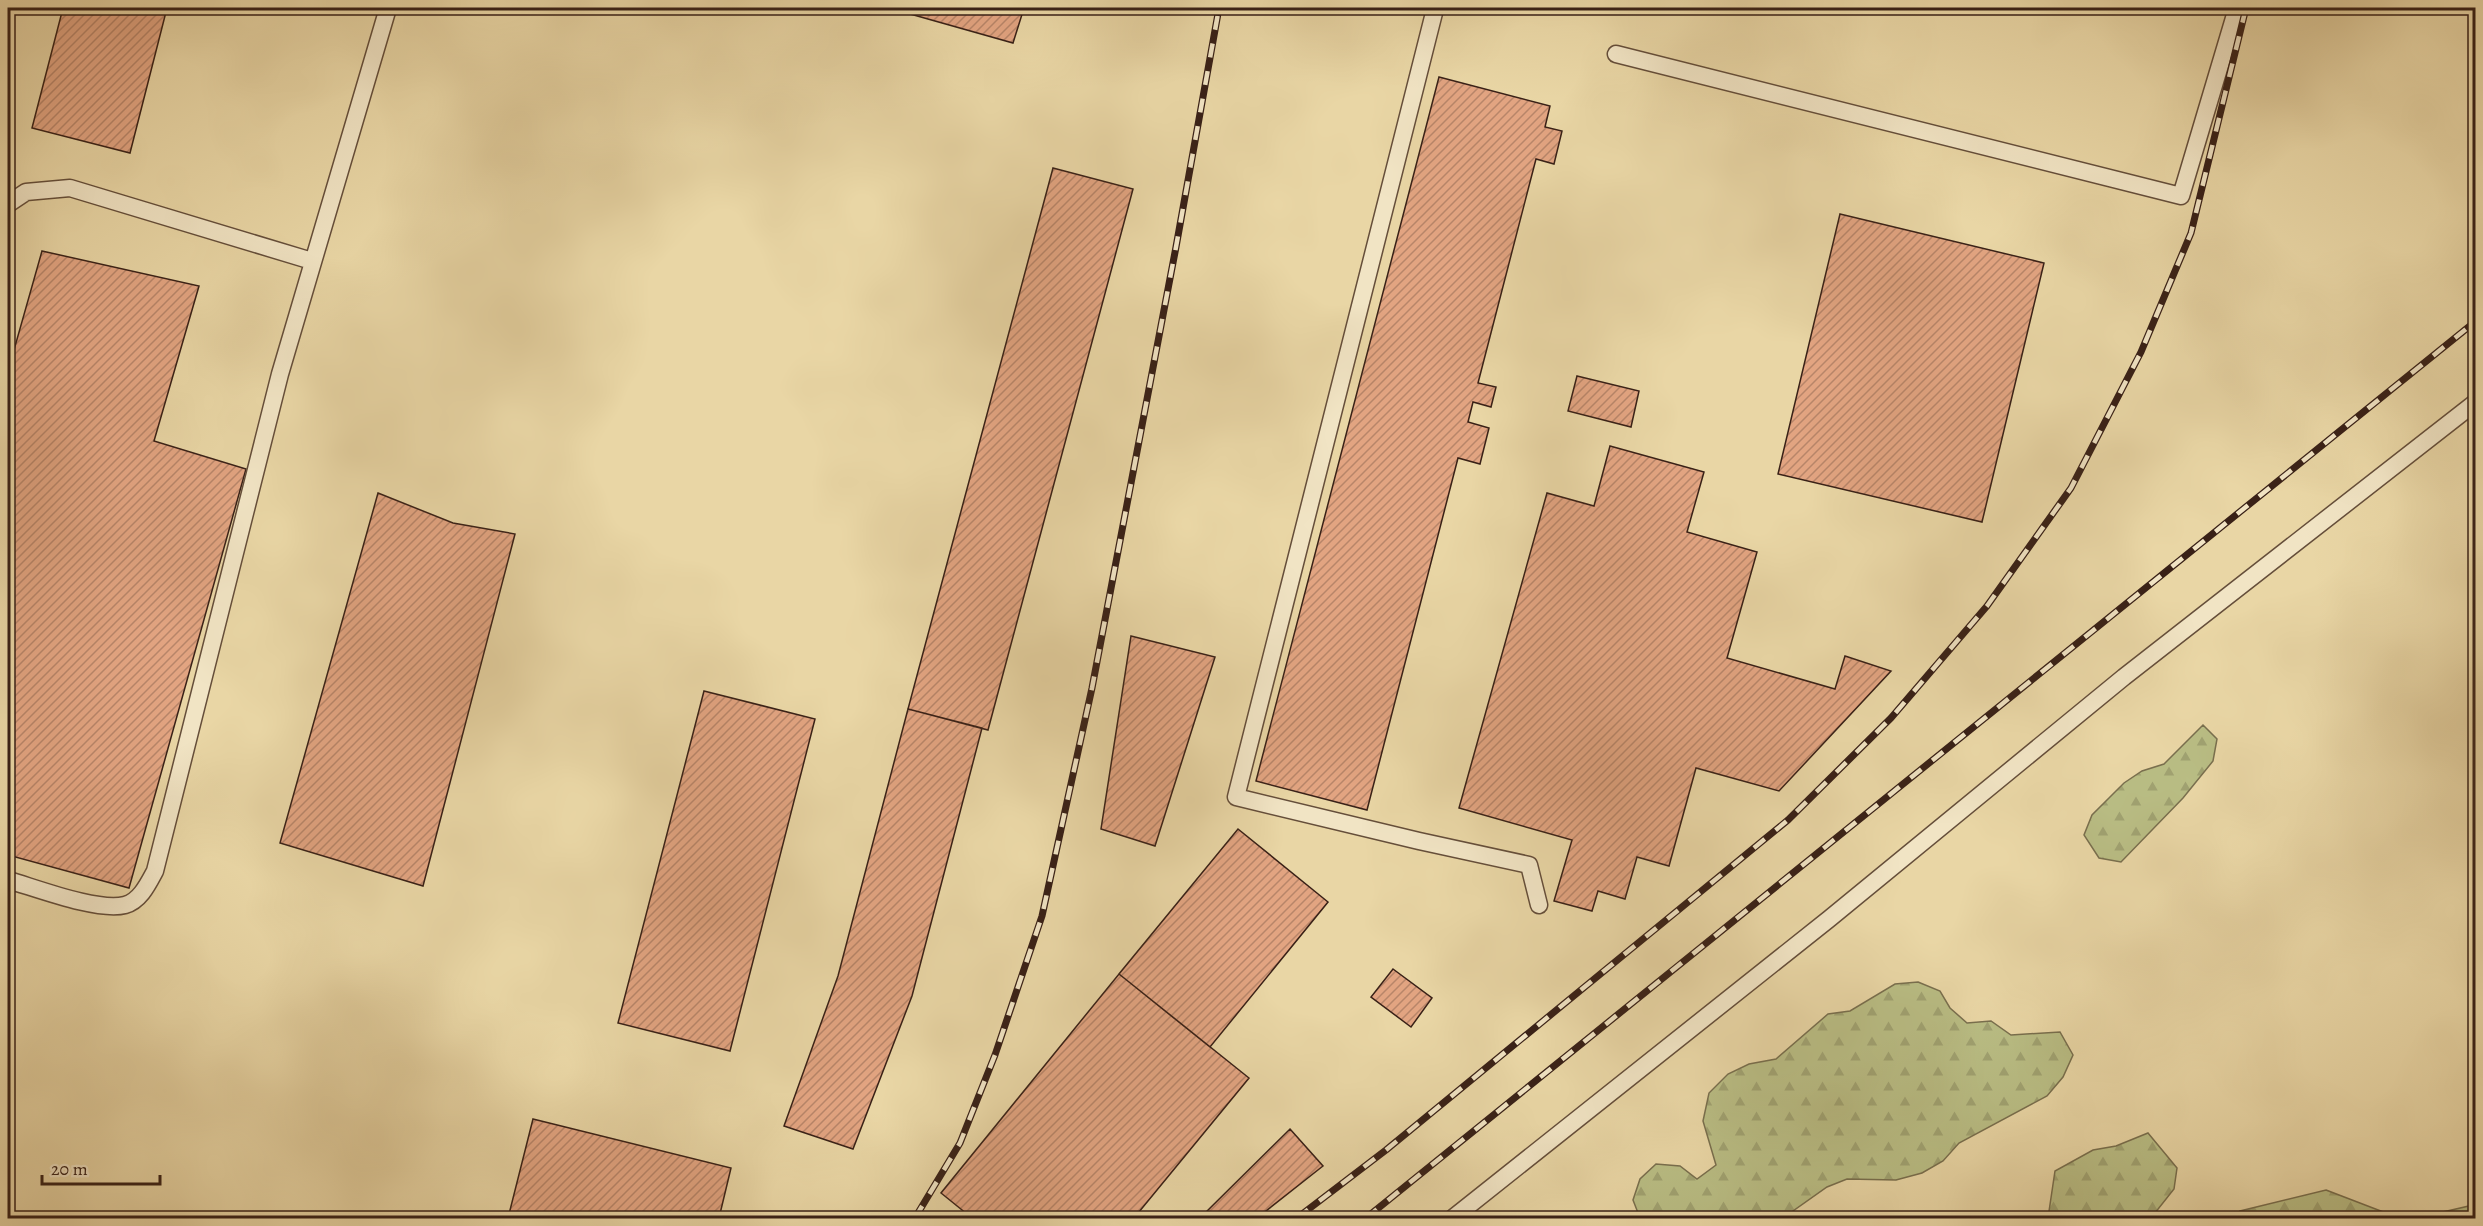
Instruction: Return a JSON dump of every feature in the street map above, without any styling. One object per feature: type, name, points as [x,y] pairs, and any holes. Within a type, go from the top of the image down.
[{"type":"lane","points":[[8,880],[104,906],[127,905],[144,892],[155,871],[277,385],[387,8]]},
{"type":"lane","points":[[1431,8],[1435,9],[1236,797],[1529,865],[1539,905]]},
{"type":"lane","points":[[1616,54],[2181,196],[2237,8]]},
{"type":"lane","points":[[8,204],[26,192],[70,188],[312,261]]},
{"type":"lane","points":[[1453,1218],[1829,919],[2124,677],[2475,402]]},
{"type":"green space","points":[[2203,725],[2217,739],[2213,761],[2183,798],[2121,862],[2099,858],[2084,835],[2092,815],[2124,783],[2142,771],[2164,764]]},
{"type":"green space","points":[[1918,982],[1940,991],[1950,1008],[1967,1023],[1991,1021],[2011,1035],[2060,1032],[2073,1055],[2063,1077],[2047,1096],[1959,1143],[1943,1161],[1922,1173],[1896,1180],[1847,1179],[1827,1187],[1783,1218],[1640,1218],[1633,1200],[1640,1179],[1656,1164],[1680,1166],[1697,1179],[1716,1165],[1703,1121],[1709,1093],[1728,1074],[1749,1064],[1776,1059],[1828,1014],[1850,1011],[1895,984]]},
{"type":"green space","points":[[2148,1133],[2177,1168],[2174,1189],[2151,1218],[2048,1218],[2055,1171],[2093,1150],[2116,1146]]},
{"type":"green space","points":[[2326,1190],[2399,1218],[2231,1218],[2240,1211]]},
{"type":"green space","points":[[2475,1202],[2475,1218],[2417,1218],[2473,1205]]},
{"type":"building","points":[[63,8],[167,8],[130,153],[32,128]]},
{"type":"building","points":[[889,8],[1024,8],[1013,43]]},
{"type":"building","points":[[1439,77],[1550,106],[1545,127],[1562,131],[1554,164],[1536,159],[1478,383],[1496,387],[1491,407],[1473,402],[1468,422],[1489,428],[1480,464],[1458,458],[1367,810],[1256,781]]},
{"type":"building","points":[[1053,168],[1133,189],[988,730],[908,709]]},
{"type":"building","points":[[1840,214],[2044,263],[1982,522],[1778,474]]},
{"type":"building","points":[[42,251],[199,286],[154,441],[246,469],[129,888],[8,855],[8,371]]},
{"type":"building","points":[[1577,376],[1639,391],[1631,427],[1568,411]]},
{"type":"building","points":[[1610,446],[1704,472],[1687,532],[1757,552],[1727,658],[1835,689],[1845,656],[1891,671],[1779,791],[1696,768],[1669,866],[1637,857],[1625,899],[1598,891],[1592,911],[1554,901],[1572,840],[1459,808],[1547,493],[1594,506]]},
{"type":"building","points":[[378,493],[453,523],[515,534],[423,886],[280,843]]},
{"type":"building","points":[[1131,636],[1215,657],[1155,846],[1101,829]]},
{"type":"building","points":[[704,691],[815,719],[730,1051],[618,1023]]},
{"type":"building","points":[[908,709],[982,728],[912,996],[853,1149],[784,1126],[838,976]]},
{"type":"building","points":[[1238,829],[1328,902],[1210,1047],[1119,974]]},
{"type":"building","points":[[1393,969],[1432,998],[1411,1027],[1371,997]]},
{"type":"building","points":[[1119,974],[1249,1078],[1134,1218],[972,1218],[941,1193]]},
{"type":"building","points":[[533,1119],[731,1168],[719,1218],[508,1218]]},
{"type":"building","points":[[1290,1129],[1323,1166],[1257,1218],[1200,1218]]},
{"type":"railway","points":[[915,1218],[960,1143],[995,1055],[1042,916],[1092,688],[1219,8]]},
{"type":"railway","points":[[1297,1218],[1386,1150],[1788,820],[1891,718],[1987,606],[2071,488],[2141,352],[2191,233],[2246,8]]},
{"type":"railway","points":[[1366,1218],[2476,321]]}]
